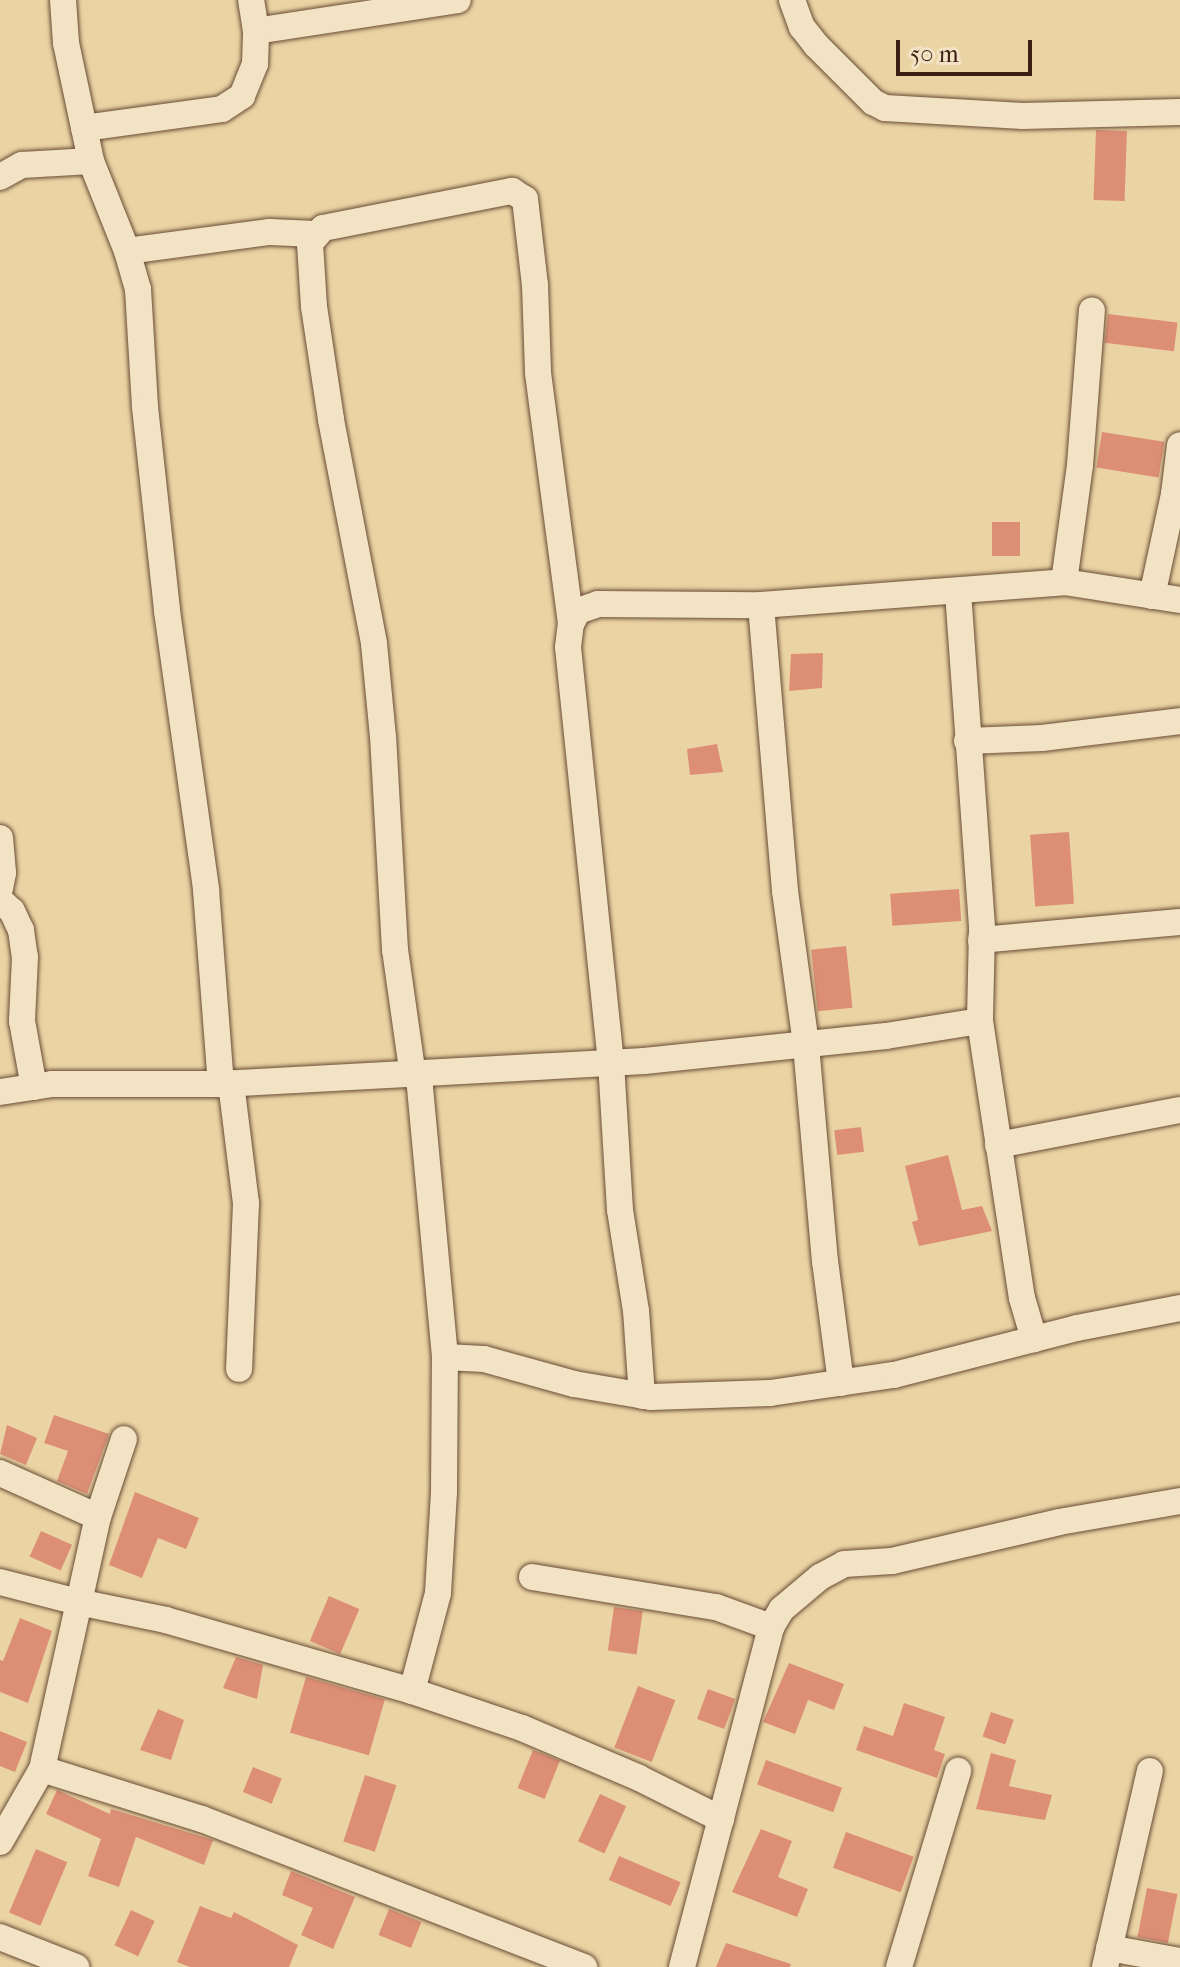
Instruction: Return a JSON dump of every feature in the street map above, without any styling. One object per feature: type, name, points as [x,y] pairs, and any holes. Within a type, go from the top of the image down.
[{"type":"street","points":[[63,0],[66,43],[91,161],[127,251],[138,289],[148,438],[167,611],[206,890],[226,1084],[246,1216],[239,1369]]},
{"type":"street","points":[[84,128],[222,109],[242,96],[255,64],[256,31],[251,0]]},
{"type":"street","points":[[256,31],[458,0]]},
{"type":"street","points":[[792,0],[802,27],[809,36],[873,102],[885,108],[1023,116],[1180,112]]},
{"type":"street","points":[[0,177],[22,165],[91,161]]},
{"type":"street","points":[[412,1691],[438,1593],[444,1492],[445,1357],[416,1076],[395,950],[383,737],[374,643],[322,363],[310,243],[323,228],[512,191],[525,199],[535,285],[538,373],[571,624],[568,647],[611,1063],[620,1210],[636,1311],[642,1396]]},
{"type":"street","points":[[127,251],[270,232],[315,234]]},
{"type":"street","points":[[1064,582],[1080,465],[1092,310]]},
{"type":"street","points":[[1152,596],[1174,494],[1180,445]]},
{"type":"street","points":[[571,624],[578,611],[598,604],[761,605],[1064,582],[1180,600]]},
{"type":"street","points":[[958,592],[981,940],[980,1021],[1022,1298],[1034,1339]]},
{"type":"street","points":[[761,605],[785,891],[806,1045],[825,1261],[841,1383]]},
{"type":"street","points":[[967,741],[1042,738],[1180,721]]},
{"type":"street","points":[[0,838],[0,888]]},
{"type":"street","points":[[0,900],[12,911],[21,930],[25,957],[22,1021],[34,1087]]},
{"type":"street","points":[[981,940],[1180,922]]},
{"type":"street","points":[[0,1092],[96,1083],[226,1084],[611,1063],[806,1045],[980,1021]]},
{"type":"street","points":[[998,1145],[1180,1110]]},
{"type":"street","points":[[445,1357],[484,1359],[574,1384],[642,1396],[770,1393],[894,1375],[1034,1339],[1180,1308]]},
{"type":"street","points":[[0,1842],[42,1769],[98,1517],[124,1439]]},
{"type":"street","points":[[0,1473],[98,1517]]},
{"type":"street","points":[[682,1967],[771,1627],[782,1609],[844,1564],[892,1561],[1059,1522],[1180,1501]]},
{"type":"street","points":[[532,1577],[716,1607],[771,1627]]},
{"type":"street","points":[[0,1582],[166,1620],[412,1691],[522,1728],[639,1778],[721,1819]]},
{"type":"street","points":[[42,1769],[202,1819],[584,1967]]},
{"type":"street","points":[[899,1967],[958,1771]]},
{"type":"street","points":[[1150,1771],[1107,1958],[1180,1961]]},
{"type":"street","points":[[0,1937],[76,1967]]},
{"type":"building","points":[[1096,130],[1127,131],[1125,201],[1094,200]]},
{"type":"building","points":[[1108,314],[1177,323],[1174,351],[1104,343]]},
{"type":"building","points":[[1102,432],[1164,442],[1159,477],[1096,468]]},
{"type":"building","points":[[992,522],[1020,522],[1020,556],[992,556]]},
{"type":"building","points":[[823,653],[822,688],[789,691],[791,654]]},
{"type":"building","points":[[717,744],[723,772],[690,775],[687,749]]},
{"type":"building","points":[[1069,832],[1074,904],[1035,907],[1030,835]]},
{"type":"building","points":[[959,889],[961,921],[892,926],[890,894]]},
{"type":"building","points":[[846,946],[852,1008],[818,1011],[811,950]]},
{"type":"building","points":[[861,1127],[864,1152],[837,1155],[834,1130]]},
{"type":"building","points":[[948,1155],[962,1210],[982,1206],[992,1231],[919,1246],[912,1222],[918,1220],[905,1166]]},
{"type":"building","points":[[54,1415],[109,1434],[87,1494],[57,1481],[68,1451],[44,1443]]},
{"type":"building","points":[[7,1425],[37,1438],[26,1465],[0,1454]]},
{"type":"building","points":[[135,1492],[199,1518],[186,1549],[158,1538],[142,1578],[109,1565]]},
{"type":"building","points":[[41,1531],[72,1545],[61,1570],[30,1557]]},
{"type":"building","points":[[329,1596],[359,1609],[340,1654],[310,1641]]},
{"type":"building","points":[[614,1607],[643,1611],[637,1655],[608,1651]]},
{"type":"building","points":[[20,1618],[52,1631],[28,1703],[0,1692],[0,1660],[3,1661]]},
{"type":"building","points":[[236,1657],[263,1665],[257,1699],[223,1688]]},
{"type":"building","points":[[789,1663],[844,1684],[834,1710],[808,1700],[795,1734],[763,1722]]},
{"type":"building","points":[[306,1677],[385,1700],[369,1755],[290,1733]]},
{"type":"building","points":[[638,1686],[675,1700],[652,1762],[614,1748]]},
{"type":"building","points":[[708,1689],[735,1699],[724,1729],[697,1719]]},
{"type":"building","points":[[904,1703],[945,1717],[934,1750],[945,1754],[937,1778],[856,1750],[864,1726],[893,1736]]},
{"type":"building","points":[[158,1709],[184,1720],[171,1760],[140,1750]]},
{"type":"building","points":[[991,1712],[1014,1720],[1005,1744],[983,1737]]},
{"type":"building","points":[[0,1731],[27,1742],[15,1772],[0,1766]]},
{"type":"building","points":[[533,1750],[560,1761],[545,1799],[518,1788]]},
{"type":"building","points":[[991,1753],[1016,1760],[1009,1786],[1052,1795],[1045,1820],[976,1809]]},
{"type":"building","points":[[766,1760],[842,1788],[833,1812],[757,1784]]},
{"type":"building","points":[[253,1767],[282,1779],[272,1804],[243,1792]]},
{"type":"building","points":[[365,1775],[396,1785],[375,1852],[343,1842]]},
{"type":"building","points":[[57,1790],[110,1814],[111,1809],[213,1840],[204,1865],[136,1837],[119,1887],[88,1876],[101,1839],[46,1814]]},
{"type":"building","points":[[600,1794],[626,1806],[604,1853],[578,1841]]},
{"type":"building","points":[[761,1829],[792,1841],[778,1877],[808,1889],[797,1917],[732,1892]]},
{"type":"building","points":[[846,1832],[914,1857],[901,1892],[833,1868]]},
{"type":"building","points":[[36,1849],[67,1862],[40,1926],[9,1913]]},
{"type":"building","points":[[619,1856],[681,1882],[671,1906],[609,1880]]},
{"type":"building","points":[[291,1871],[355,1897],[333,1949],[301,1935],[313,1908],[282,1895]]},
{"type":"building","points":[[1147,1888],[1177,1894],[1168,1943],[1137,1937]]},
{"type":"building","points":[[200,1906],[231,1918],[234,1912],[298,1945],[289,1967],[190,1967],[177,1962]]},
{"type":"building","points":[[389,1909],[421,1922],[411,1948],[379,1935]]},
{"type":"building","points":[[131,1910],[155,1921],[138,1956],[115,1945]]},
{"type":"building","points":[[726,1943],[791,1964],[790,1967],[716,1967]]}]
